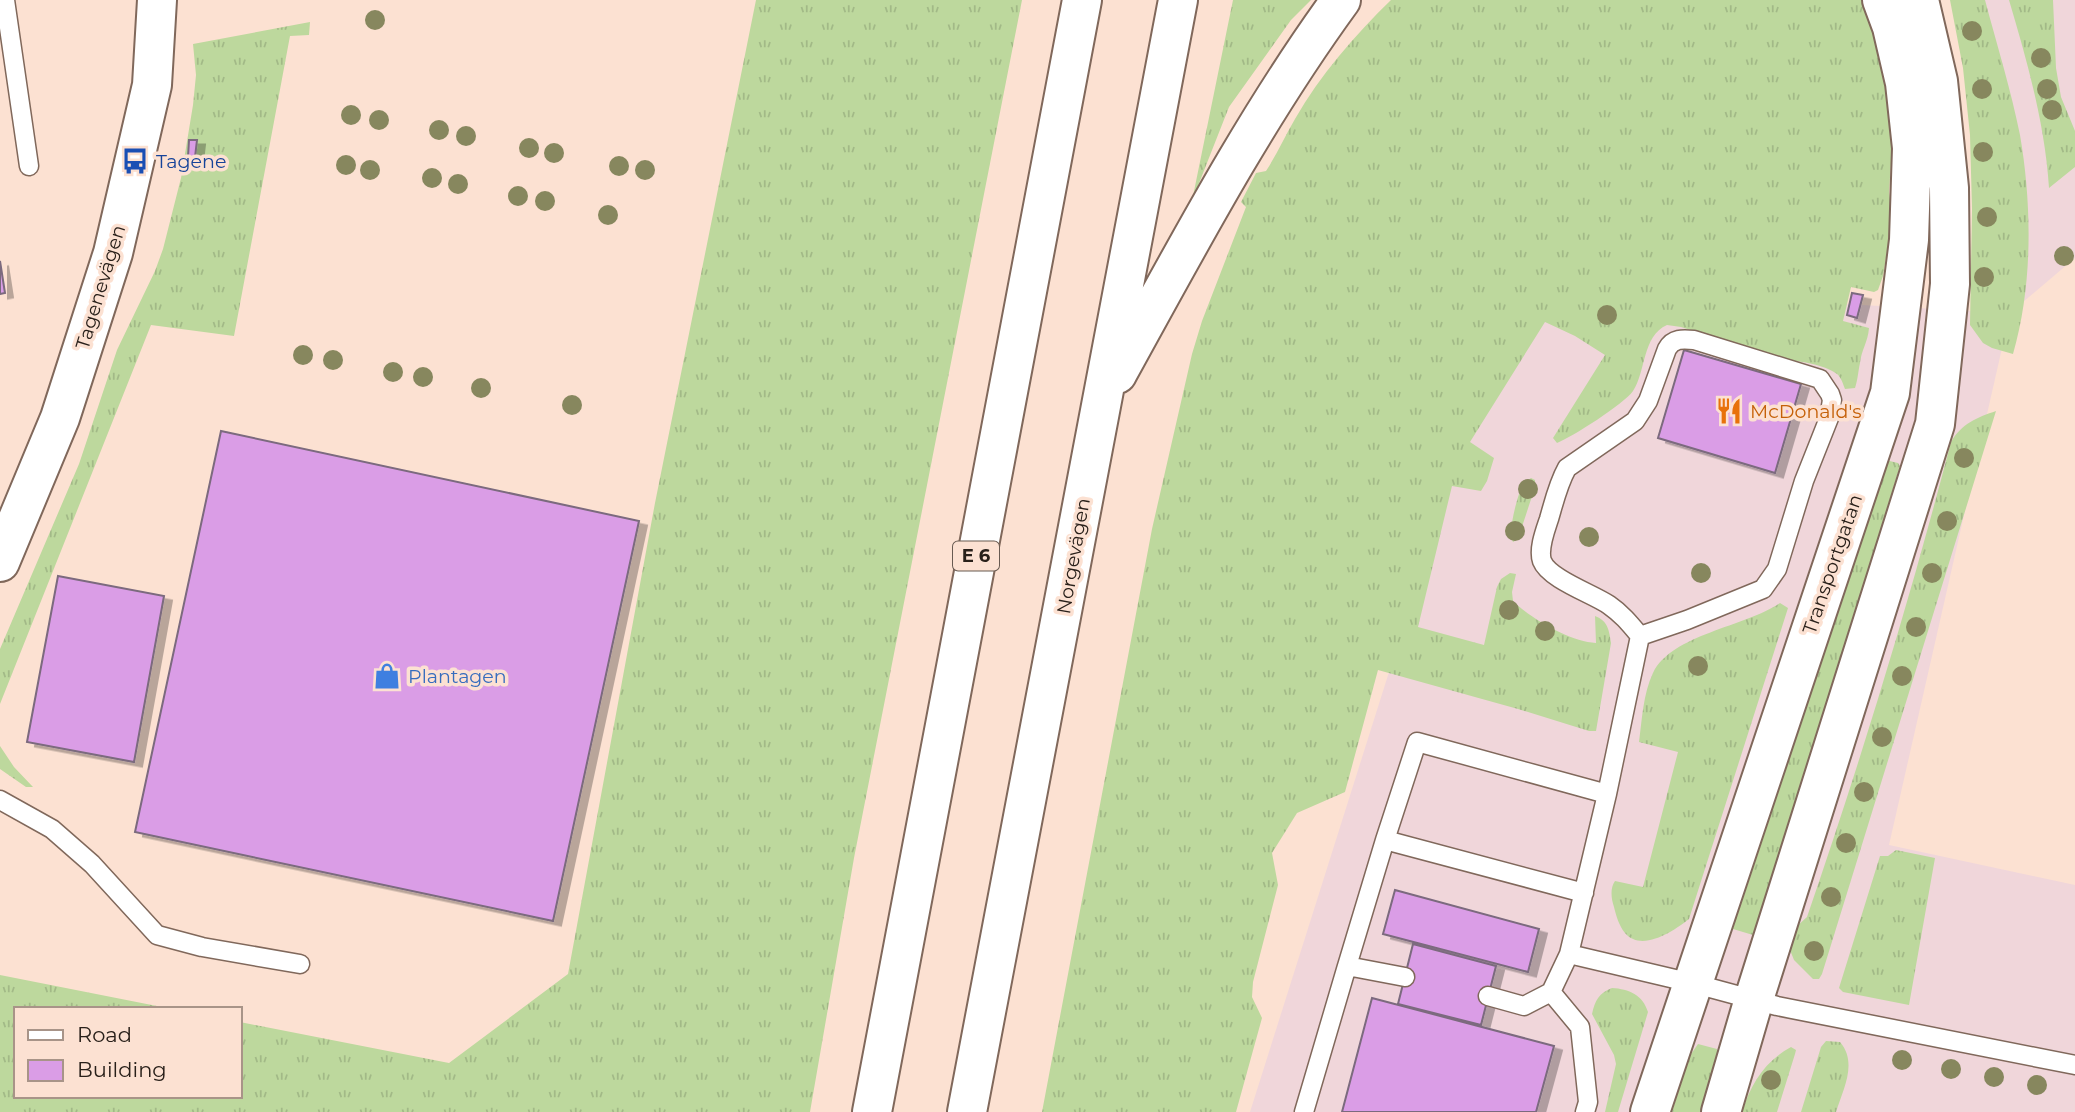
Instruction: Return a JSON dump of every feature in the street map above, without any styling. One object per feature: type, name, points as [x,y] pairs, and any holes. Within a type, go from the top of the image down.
[{"type":"main road","name":"Tagenevägen","points":[[0,562],[60,418],[113,253],[152,85],[157,0]]},
{"type":"main road","name":"E 6","points":[[872,1112],[923,849],[1007,383],[1082,0]]},
{"type":"main road","name":"Norgevägen","points":[[967,1112],[1178,0]]},
{"type":"main road","points":[[1101,403],[1223,182],[1292,69],[1341,0]]},
{"type":"main road","name":"Transportgatan","points":[[1650,1112],[1890,393],[1909,240],[1912,148],[1905,83],[1892,27],[1882,0]]},
{"type":"main road","points":[[1721,1112],[1935,425],[1950,284],[1949,188],[1938,81],[1919,0]]},
{"type":"lane","points":[[5,0],[29,166]]},
{"type":"lane","points":[[1676,340],[1694,340],[1820,379],[1830,394],[1829,418],[1804,481],[1777,569],[1763,589],[1640,636],[1625,617],[1608,604],[1547,570],[1541,559],[1546,529],[1567,468],[1635,421],[1648,401],[1667,349],[1676,340]]},
{"type":"lane","points":[[1489,996],[1524,1006],[1551,992],[1569,954],[1607,794],[1640,636]]},
{"type":"lane","points":[[1304,1112],[1385,840],[1417,743],[1607,794]]},
{"type":"lane","points":[[0,800],[52,829],[92,864],[157,935],[202,947],[300,964]]},
{"type":"lane","points":[[1385,840],[1584,893]]},
{"type":"lane","points":[[1569,954],[1818,1015],[2075,1065]]},
{"type":"lane","points":[[1347,966],[1405,977]]},
{"type":"lane","points":[[1551,992],[1580,1027],[1588,1102],[1586,1112]]},
{"type":"shaded area","points":[[1958,0],[2075,0],[2075,258],[2010,313]]},
{"type":"shaded area","points":[[1511,286],[2010,313],[1889,845],[2075,885],[2075,1112],[1250,1112]]},
{"type":"green space","points":[[756,0],[1022,0],[854,858],[810,1112],[0,1112],[0,975],[162,1007],[14,1007],[14,1098],[242,1098],[242,1022],[449,1063],[568,974],[655,503]]},
{"type":"green space","points":[[1233,0],[1311,0],[1291,20],[1229,107],[1192,201]]},
{"type":"green space","points":[[1391,0],[1861,0],[1883,60],[1893,134],[1889,192],[1892,213],[1883,276],[1878,290],[1874,292],[1851,287],[1843,321],[1869,328],[1855,388],[1845,389],[1838,375],[1821,366],[1788,361],[1667,325],[1653,337],[1637,383],[1628,397],[1597,420],[1557,443],[1553,438],[1605,355],[1575,336],[1545,322],[1470,442],[1494,458],[1481,491],[1452,486],[1418,627],[1484,645],[1497,587],[1501,579],[1510,573],[1516,574],[1513,601],[1552,628],[1575,639],[1596,643],[1595,616],[1603,620],[1611,643],[1596,731],[1378,670],[1345,792],[1297,813],[1272,853],[1278,885],[1253,982],[1252,997],[1262,1018],[1236,1112],[1042,1112],[1152,529],[1202,321],[1246,207],[1241,202],[1256,173],[1266,171],[1305,103],[1327,71],[1351,41]]},
{"type":"green space","points":[[1950,0],[1985,0],[2020,135],[2027,189],[2028,245],[2024,301],[2013,354],[1983,343],[1970,325],[1970,135],[1963,68]]},
{"type":"green space","points":[[2009,0],[2053,0],[2056,68],[2061,97],[2075,131],[2075,167],[2049,188],[2029,69]]},
{"type":"green space","points":[[310,22],[309,35],[290,36],[234,336],[151,325],[0,704],[0,649],[79,464],[117,350],[163,249],[181,178],[193,105],[196,75],[193,44]]},
{"type":"green space","points":[[1996,411],[1822,974],[1819,979],[1813,979],[1794,960],[1788,945],[1796,927],[1807,917],[1846,799],[1884,681],[1951,442],[1965,426]]},
{"type":"green space","points":[[1877,458],[1898,463],[1900,466],[1759,924],[1753,935],[1733,929],[1736,908]]},
{"type":"green space","points":[[1531,478],[1535,480],[1535,487],[1518,539],[1513,542],[1511,530],[1516,504],[1523,483]]},
{"type":"green space","points":[[1780,603],[1788,608],[1689,919],[1658,938],[1640,941],[1632,939],[1618,920],[1612,900],[1612,887],[1615,881],[1643,887],[1678,752],[1639,742],[1645,698],[1653,673],[1662,660],[1692,640]]},
{"type":"green space","points":[[0,746],[14,767],[33,787],[26,787],[0,769]]},
{"type":"green space","points":[[1896,850],[1935,858],[1909,1005],[1843,992],[1839,988],[1880,856],[1888,856]]},
{"type":"green space","points":[[1612,988],[1634,994],[1643,1001],[1648,1012],[1618,1112],[1605,1112],[1616,1064],[1592,1014],[1598,998]]},
{"type":"green space","points":[[1826,1041],[1840,1042],[1848,1059],[1845,1085],[1836,1112],[1801,1112],[1821,1047]]},
{"type":"green space","points":[[1698,1044],[1717,1049],[1717,1059],[1700,1112],[1672,1112],[1689,1057]]},
{"type":"green space","points":[[1791,1047],[1796,1050],[1777,1112],[1742,1112],[1750,1092],[1766,1067]]},
{"type":"building","points":[[189,140],[197,140],[195,157],[188,157]]},
{"type":"building","points":[[0,261],[5,293],[0,294]]},
{"type":"building","points":[[1852,293],[1863,295],[1857,318],[1847,315]]},
{"type":"building","name":"McDonald's","points":[[1684,350],[1801,384],[1775,473],[1658,438]]},
{"type":"building","name":"Plantagen","points":[[221,431],[639,521],[553,921],[135,832]]},
{"type":"building","points":[[58,576],[164,596],[134,762],[27,742]]},
{"type":"building","points":[[1395,890],[1539,929],[1528,972],[1383,934]]},
{"type":"building","points":[[1413,944],[1496,966],[1481,1025],[1398,1004]]},
{"type":"building","points":[[1372,998],[1554,1046],[1536,1112],[1342,1112]]},
{"type":"place","name":"Tagene","points":[[135,161]]},
{"type":"place","name":"McDonald's","points":[[1729,411]]},
{"type":"place","name":"Plantagen","points":[[387,676]]}]
